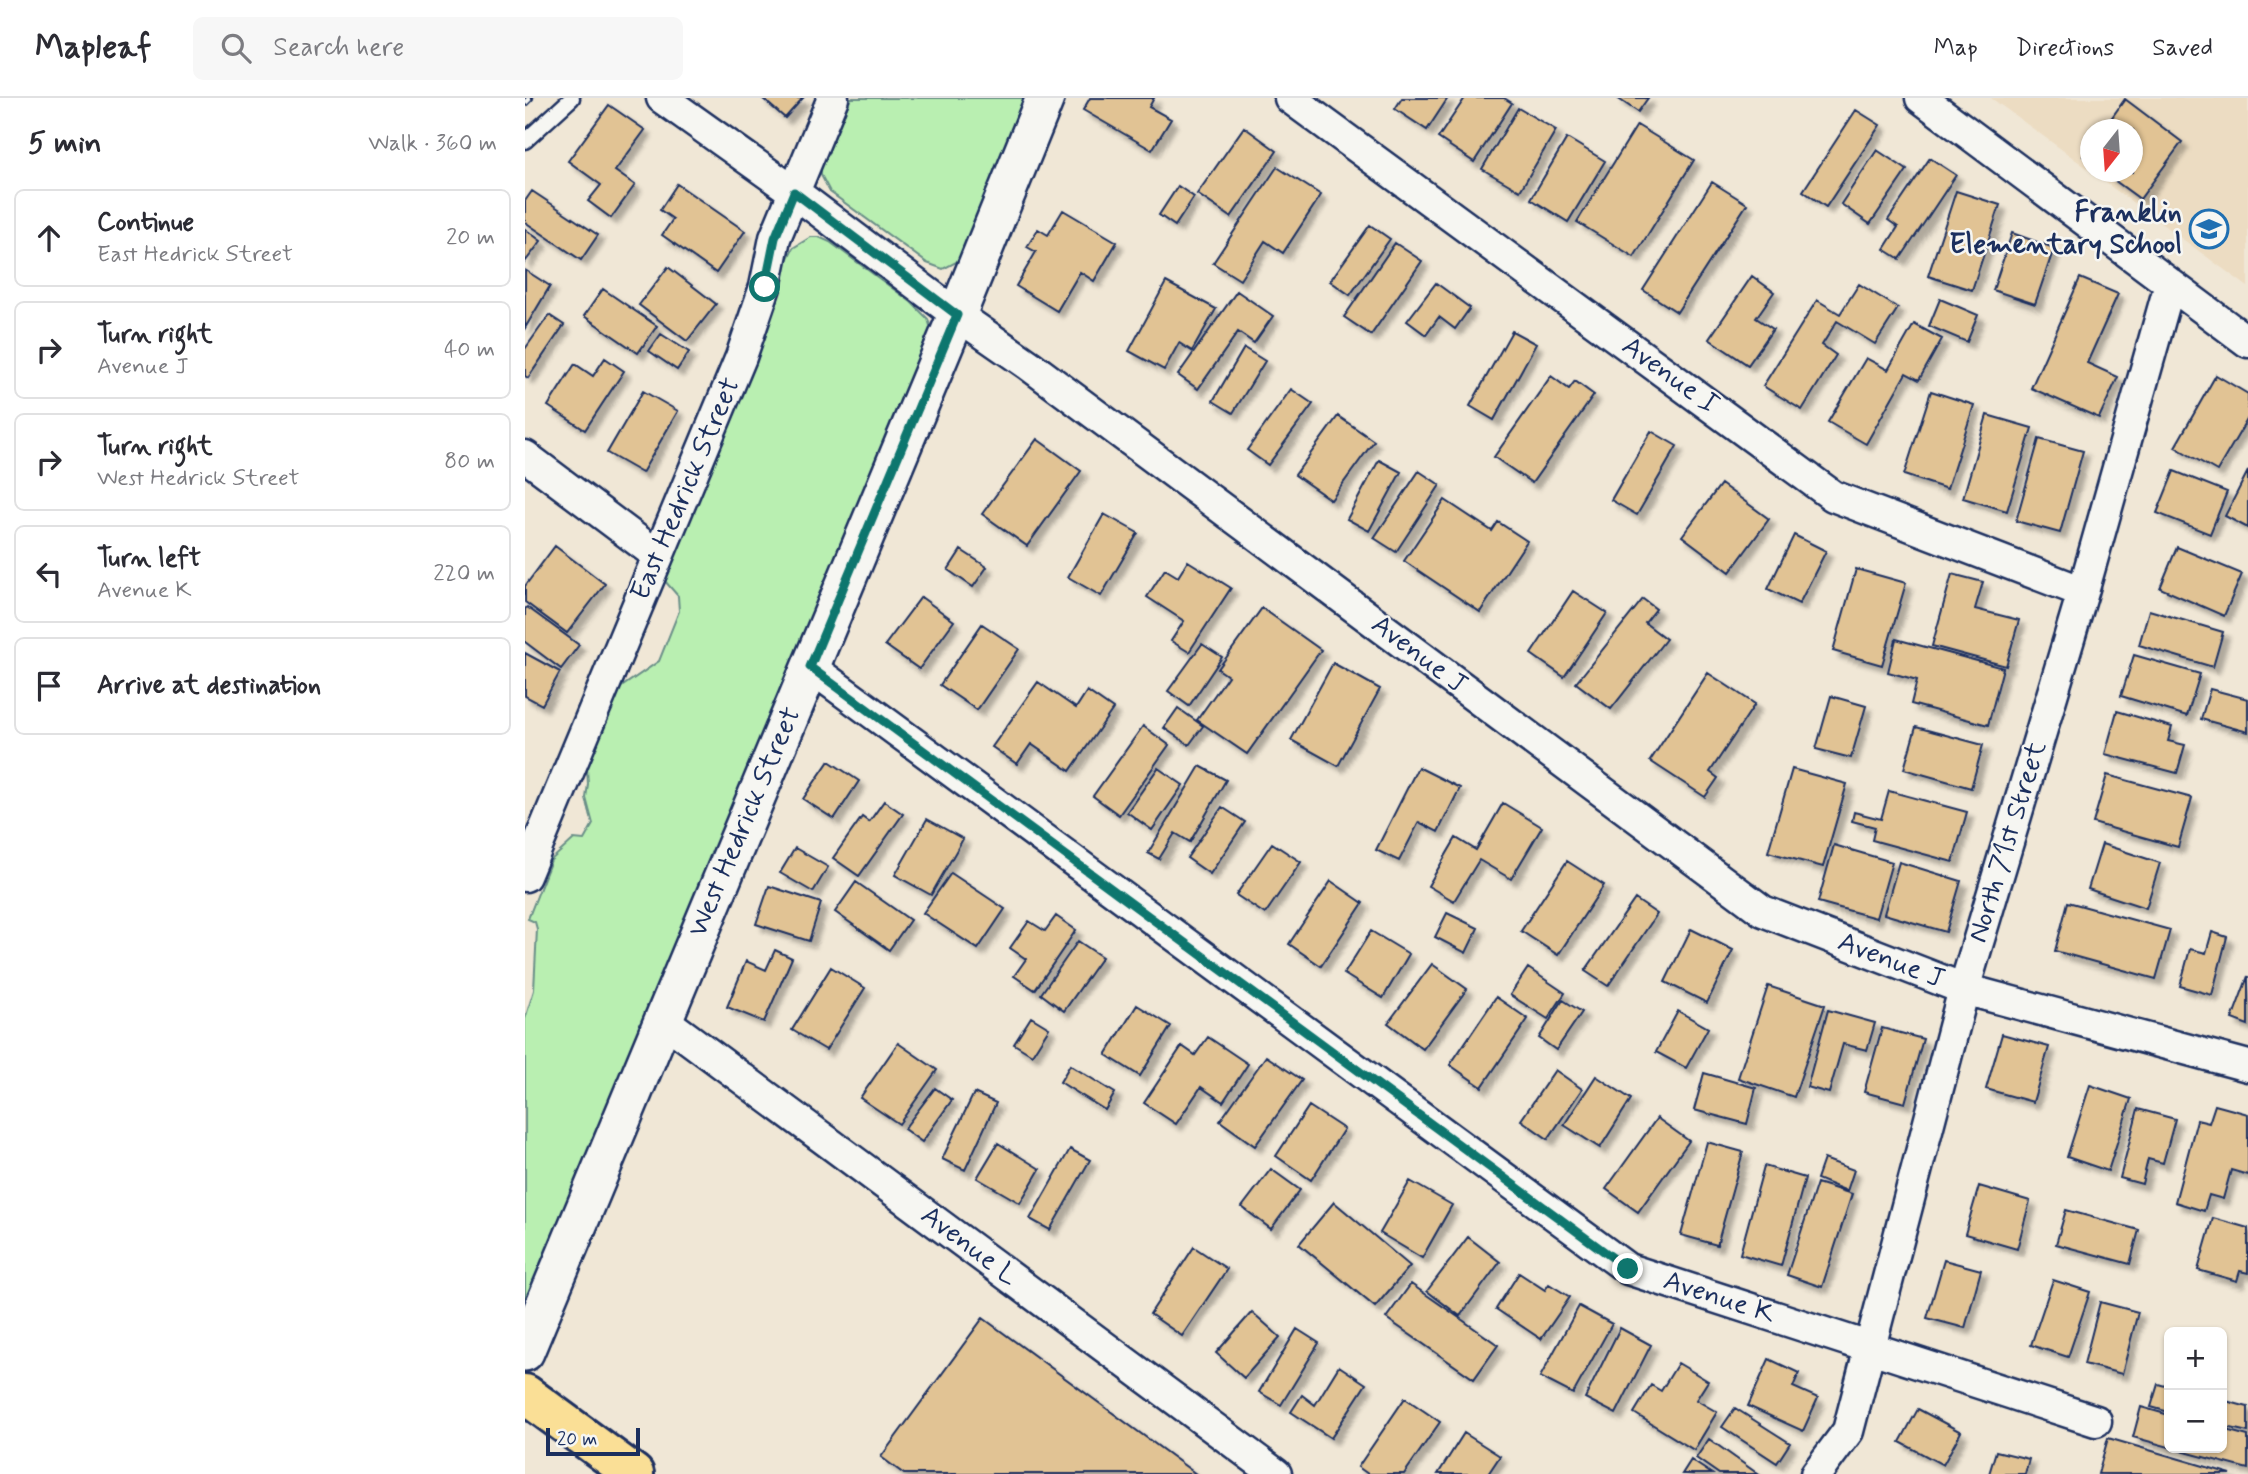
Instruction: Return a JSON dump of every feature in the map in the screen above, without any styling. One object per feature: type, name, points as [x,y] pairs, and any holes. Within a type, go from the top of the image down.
[{"type":"main road","points":[[525,1394],[634,1474]]},
{"type":"street","name":"Avenue J","points":[[662,98],[1058,386],[1763,911],[1964,989],[2248,1066]]},
{"type":"street","name":"East Hedrick Street","points":[[525,876],[741,357],[765,287],[775,238],[833,98]]},
{"type":"street","name":"West Hedrick Street","points":[[525,1352],[1045,98]]},
{"type":"street","name":"Avenue I","points":[[1290,98],[1833,496],[2083,592]]},
{"type":"street","points":[[1921,98],[2248,342]]},
{"type":"street","name":"North 71st Street","points":[[1816,1474],[1848,1431],[1964,989],[2083,592],[2170,284]]},
{"type":"street","points":[[525,456],[657,555]]},
{"type":"street","name":"Avenue K","points":[[810,667],[1628,1269],[2096,1421]]},
{"type":"street","name":"Avenue L","points":[[662,1019],[1276,1474]]},
{"type":"lane","points":[[525,141],[572,98]]},
{"type":"shaded area","name":"Franklin Elementary School","points":[[1991,98],[2248,98],[2248,287],[2105,182],[2143,182],[2143,119],[2080,119],[2080,163]]},
{"type":"green space","points":[[851,98],[1031,98],[964,258],[943,269],[927,263],[830,192],[821,175],[821,167]]},
{"type":"green space","points":[[811,237],[830,242],[911,302],[928,319],[934,339],[525,1315],[525,1019],[534,990],[537,929],[535,922],[528,919],[551,860],[574,839],[584,840],[593,824],[586,798],[587,768],[620,688],[659,661],[679,611],[678,596],[664,580],[785,264],[793,248]]},
{"type":"building","points":[[762,98],[803,98],[785,118]]},
{"type":"building","points":[[1090,98],[1154,98],[1149,107],[1171,119],[1152,150],[1083,110]]},
{"type":"building","points":[[1402,98],[1448,98],[1427,130],[1395,109]]},
{"type":"building","points":[[1465,98],[1504,98],[1512,103],[1474,162],[1438,138]]},
{"type":"building","points":[[1617,98],[1648,98],[1638,112]]},
{"type":"building","points":[[2125,99],[2182,142],[2140,199],[2117,182],[2143,182],[2143,119],[2111,119]]},
{"type":"building","points":[[609,105],[645,130],[615,171],[635,185],[611,218],[588,201],[601,185],[568,161]]},
{"type":"building","points":[[1518,108],[1556,130],[1520,191],[1482,169]]},
{"type":"building","points":[[1856,110],[1880,125],[1826,207],[1803,191]]},
{"type":"building","points":[[1637,125],[1694,160],[1634,257],[1577,222]]},
{"type":"building","points":[[1244,127],[1277,151],[1231,217],[1197,194]]},
{"type":"building","points":[[1567,138],[1605,161],[1568,222],[1531,199]]},
{"type":"building","points":[[1877,150],[1907,170],[1870,224],[1841,204]]},
{"type":"building","points":[[1930,158],[1956,175],[1900,259],[1884,249],[1898,227],[1888,220]]},
{"type":"building","points":[[1277,167],[1321,195],[1283,253],[1265,241],[1240,280],[1213,263]]},
{"type":"building","points":[[1712,182],[1747,204],[1677,312],[1643,290]]},
{"type":"building","points":[[677,184],[745,231],[716,273],[662,235],[673,219],[660,210]]},
{"type":"building","points":[[1178,186],[1194,197],[1175,226],[1159,215]]},
{"type":"building","points":[[532,191],[598,235],[581,260],[525,222],[525,201]]},
{"type":"building","points":[[1956,191],[2000,205],[1972,290],[1928,276]]},
{"type":"building","points":[[1063,210],[1117,242],[1094,281],[1080,272],[1057,311],[1016,286],[1036,252],[1027,247],[1038,229],[1048,235]]},
{"type":"building","points":[[1370,225],[1390,239],[1350,295],[1330,281]]},
{"type":"building","points":[[525,229],[541,241],[525,262]]},
{"type":"building","points":[[2012,233],[2054,248],[2035,304],[1993,290]]},
{"type":"building","points":[[1395,243],[1422,261],[1371,335],[1344,317]]},
{"type":"building","points":[[668,267],[716,304],[687,341],[639,305]]},
{"type":"building","points":[[525,270],[550,286],[525,328]]},
{"type":"building","points":[[1752,276],[1774,292],[1756,318],[1773,329],[1748,365],[1709,339]]},
{"type":"building","points":[[2080,278],[2118,294],[2087,363],[2118,377],[2099,418],[2031,388]]},
{"type":"building","points":[[1166,282],[1216,309],[1192,351],[1179,343],[1164,370],[1129,351]]},
{"type":"building","points":[[1436,283],[1470,308],[1455,329],[1439,317],[1426,335],[1407,321]]},
{"type":"building","points":[[1859,284],[1898,308],[1875,344],[1837,321],[1822,345],[1836,355],[1802,410],[1763,386],[1817,300],[1840,314]]},
{"type":"building","points":[[603,289],[657,326],[638,353],[584,316]]},
{"type":"building","points":[[1237,291],[1273,316],[1254,343],[1238,332],[1198,389],[1178,375]]},
{"type":"building","points":[[1940,299],[1978,315],[1967,342],[1929,326]]},
{"type":"building","points":[[549,315],[564,325],[528,378],[525,376],[525,349]]},
{"type":"building","points":[[1914,324],[1942,339],[1919,380],[1906,373],[1866,444],[1828,422],[1866,358],[1888,370]]},
{"type":"building","points":[[1512,331],[1536,344],[1494,420],[1470,406]]},
{"type":"building","points":[[661,334],[689,352],[677,370],[649,351]]},
{"type":"building","points":[[1244,348],[1265,361],[1233,413],[1213,401]]},
{"type":"building","points":[[605,358],[624,371],[585,430],[548,406],[575,364],[593,376]]},
{"type":"building","points":[[2216,375],[2248,394],[2248,418],[2217,471],[2175,447]]},
{"type":"building","points":[[1551,376],[1569,389],[1575,381],[1594,395],[1532,483],[1494,457]]},
{"type":"building","points":[[1291,389],[1313,404],[1268,465],[1247,450]]},
{"type":"building","points":[[643,391],[678,411],[642,473],[607,453]]},
{"type":"building","points":[[1931,391],[1974,405],[1947,489],[1904,475]]},
{"type":"building","points":[[1987,415],[2032,428],[2007,511],[1963,498]]},
{"type":"building","points":[[1338,416],[1374,441],[1331,500],[1295,475]]},
{"type":"building","points":[[1651,431],[1677,446],[1637,515],[1611,500]]},
{"type":"building","points":[[1037,439],[1081,471],[1027,546],[982,514]]},
{"type":"building","points":[[2039,439],[2083,451],[2060,533],[2016,521]]},
{"type":"building","points":[[1379,460],[1401,472],[1369,531],[1347,519]]},
{"type":"building","points":[[1419,471],[1440,485],[1396,552],[1374,538]]},
{"type":"building","points":[[2174,471],[2227,492],[2210,534],[2157,513]]},
{"type":"building","points":[[2248,471],[2248,528],[2225,516]]},
{"type":"building","points":[[1721,484],[1769,519],[1730,572],[1682,536]]},
{"type":"building","points":[[1445,500],[1492,531],[1498,522],[1527,541],[1480,612],[1404,561]]},
{"type":"building","points":[[1104,514],[1138,533],[1101,596],[1068,577]]},
{"type":"building","points":[[1794,535],[1826,551],[1799,604],[1768,589]]},
{"type":"building","points":[[555,546],[605,584],[567,633],[525,602],[525,586]]},
{"type":"building","points":[[2177,547],[2242,574],[2224,616],[2160,588]]},
{"type":"building","points":[[961,550],[987,567],[973,587],[948,570]]},
{"type":"building","points":[[1188,561],[1231,588],[1189,652],[1171,641],[1184,621],[1147,597],[1165,569],[1178,577]]},
{"type":"building","points":[[1856,569],[1906,583],[1882,665],[1833,651]]},
{"type":"building","points":[[1952,574],[1983,582],[1975,609],[2019,620],[2006,666],[1932,646]]},
{"type":"building","points":[[1573,591],[1607,613],[1564,677],[1531,654]]},
{"type":"building","points":[[921,597],[954,621],[919,669],[885,645]]},
{"type":"building","points":[[1643,599],[1656,609],[1645,623],[1666,639],[1611,709],[1576,683]]},
{"type":"building","points":[[527,607],[579,645],[561,669],[525,642]]},
{"type":"building","points":[[1262,608],[1321,650],[1247,754],[1197,720],[1228,676],[1218,669]]},
{"type":"building","points":[[2149,610],[2223,632],[2213,667],[2139,645]]},
{"type":"building","points":[[982,624],[1019,649],[977,710],[940,685]]},
{"type":"building","points":[[1896,639],[2003,668],[1988,725],[1911,704],[1917,680],[1888,672]]},
{"type":"building","points":[[1202,644],[1222,657],[1189,706],[1168,691]]},
{"type":"building","points":[[525,653],[560,672],[542,705],[525,696]]},
{"type":"building","points":[[2134,655],[2200,674],[2187,716],[2121,696]]},
{"type":"building","points":[[1333,663],[1380,689],[1338,766],[1291,740]]},
{"type":"building","points":[[1708,673],[1755,704],[1710,772],[1718,778],[1705,797],[1650,761]]},
{"type":"building","points":[[1038,682],[1076,708],[1087,691],[1113,709],[1070,771],[1031,744],[1017,764],[992,747]]},
{"type":"building","points":[[2210,689],[2248,699],[2248,732],[2201,719]]},
{"type":"building","points":[[1831,696],[1866,706],[1851,758],[1816,749]]},
{"type":"building","points":[[1178,708],[1203,726],[1189,745],[1164,728]]},
{"type":"building","points":[[2117,711],[2172,727],[2168,741],[2185,745],[2177,773],[2105,754]]},
{"type":"building","points":[[1143,726],[1169,745],[1119,815],[1093,796]]},
{"type":"building","points":[[1916,727],[1983,745],[1971,788],[1904,769]]},
{"type":"building","points":[[829,761],[859,781],[834,819],[803,799]]},
{"type":"building","points":[[1200,766],[1226,780],[1190,842],[1175,833],[1159,859],[1148,853]]},
{"type":"building","points":[[1418,767],[1460,788],[1438,832],[1419,822],[1399,861],[1376,850]]},
{"type":"building","points":[[1158,768],[1183,785],[1152,830],[1127,812]]},
{"type":"building","points":[[1792,769],[1847,784],[1823,867],[1768,852]]},
{"type":"building","points":[[2107,775],[2192,798],[2178,847],[2093,823]]},
{"type":"building","points":[[1889,791],[1967,812],[1953,862],[1872,840],[1875,827],[1852,821],[1854,812],[1881,819]]},
{"type":"building","points":[[884,801],[903,814],[859,876],[833,858],[862,817],[869,822]]},
{"type":"building","points":[[1503,803],[1542,827],[1511,879],[1479,860],[1454,901],[1428,886],[1456,838],[1476,850]]},
{"type":"building","points":[[1222,807],[1245,822],[1210,874],[1187,858]]},
{"type":"building","points":[[927,819],[963,839],[931,895],[895,875]]},
{"type":"building","points":[[1272,843],[1301,862],[1265,914],[1236,895]]},
{"type":"building","points":[[2102,844],[2160,863],[2146,908],[2088,889]]},
{"type":"building","points":[[1834,845],[1892,862],[1876,918],[1818,902]]},
{"type":"building","points":[[795,848],[828,867],[813,892],[780,873]]},
{"type":"building","points":[[1567,861],[1604,885],[1558,955],[1521,931]]},
{"type":"building","points":[[1899,862],[1961,881],[1946,932],[1884,914]]},
{"type":"building","points":[[951,873],[1005,909],[978,949],[923,913]]},
{"type":"building","points":[[1331,881],[1363,903],[1321,966],[1289,944]]},
{"type":"building","points":[[856,882],[910,920],[889,950],[835,912]]},
{"type":"building","points":[[769,886],[821,903],[809,941],[756,924]]},
{"type":"building","points":[[1635,899],[1657,914],[1608,986],[1585,971]]},
{"type":"building","points":[[2068,902],[2170,930],[2156,979],[2055,951]]},
{"type":"building","points":[[1447,913],[1478,928],[1466,953],[1435,937]]},
{"type":"building","points":[[1056,916],[1076,930],[1035,990],[1014,976],[1026,959],[1010,948],[1029,921],[1045,931]]},
{"type":"building","points":[[1691,929],[1733,950],[1707,1003],[1665,982]]},
{"type":"building","points":[[1371,931],[1409,954],[1383,998],[1344,974]]},
{"type":"building","points":[[2212,932],[2227,937],[2212,995],[2180,986],[2190,949],[2206,953]]},
{"type":"building","points":[[1078,941],[1102,957],[1064,1011],[1041,994]]},
{"type":"building","points":[[775,950],[792,958],[764,1022],[727,1007],[746,961],[766,970]]},
{"type":"building","points":[[1432,964],[1467,989],[1423,1049],[1388,1023]]},
{"type":"building","points":[[831,967],[865,988],[826,1050],[792,1030]]},
{"type":"building","points":[[1528,968],[1565,993],[1548,1019],[1510,995]]},
{"type":"building","points":[[2248,976],[2248,1025],[2232,1019]]},
{"type":"building","points":[[1768,986],[1825,1005],[1794,1097],[1738,1078]]},
{"type":"building","points":[[1496,997],[1528,1019],[1482,1087],[1450,1065]]},
{"type":"building","points":[[1563,1000],[1582,1012],[1556,1050],[1539,1038]]},
{"type":"building","points":[[1137,1005],[1171,1026],[1140,1076],[1106,1055]]},
{"type":"building","points":[[1828,1010],[1875,1023],[1867,1050],[1843,1044],[1829,1093],[1807,1087]]},
{"type":"building","points":[[1678,1011],[1708,1028],[1686,1068],[1656,1052]]},
{"type":"building","points":[[1031,1017],[1049,1028],[1032,1055],[1014,1044]]},
{"type":"building","points":[[1882,1028],[1923,1039],[1905,1103],[1864,1092]]},
{"type":"building","points":[[2002,1034],[2049,1047],[2033,1102],[1986,1089]]},
{"type":"building","points":[[1208,1037],[1248,1064],[1223,1102],[1201,1087],[1176,1124],[1144,1103],[1182,1046],[1195,1055]]},
{"type":"building","points":[[898,1043],[937,1070],[899,1124],[860,1098]]},
{"type":"building","points":[[1266,1056],[1302,1080],[1255,1146],[1220,1121]]},
{"type":"building","points":[[1070,1065],[1115,1093],[1105,1110],[1060,1082]]},
{"type":"building","points":[[1555,1070],[1582,1089],[1548,1139],[1521,1120]]},
{"type":"building","points":[[1704,1073],[1756,1088],[1747,1124],[1694,1110]]},
{"type":"building","points":[[1596,1076],[1631,1099],[1600,1148],[1564,1125]]},
{"type":"building","points":[[2090,1085],[2131,1099],[2108,1171],[2067,1157]]},
{"type":"building","points":[[935,1088],[952,1100],[922,1142],[904,1129]]},
{"type":"building","points":[[974,1093],[996,1103],[965,1170],[942,1159]]},
{"type":"building","points":[[2215,1105],[2248,1114],[2248,1175],[2231,1170],[2223,1199],[2209,1195],[2204,1211],[2175,1202],[2197,1120],[2209,1123]]},
{"type":"building","points":[[1309,1106],[1344,1129],[1311,1180],[1276,1156]]},
{"type":"building","points":[[2138,1109],[2175,1119],[2163,1163],[2148,1159],[2142,1184],[2120,1178]]},
{"type":"building","points":[[1657,1118],[1689,1141],[1638,1212],[1606,1189]]},
{"type":"building","points":[[1707,1142],[1743,1152],[1717,1245],[1681,1235]]},
{"type":"building","points":[[998,1143],[1040,1169],[1020,1203],[977,1178]]},
{"type":"building","points":[[1070,1149],[1090,1160],[1050,1230],[1030,1219]]},
{"type":"building","points":[[1824,1159],[1854,1170],[1847,1191],[1817,1179]]},
{"type":"building","points":[[1764,1166],[1805,1178],[1781,1266],[1740,1254]]},
{"type":"building","points":[[1271,1169],[1300,1190],[1271,1229],[1242,1207]]},
{"type":"building","points":[[1410,1181],[1452,1205],[1422,1258],[1380,1233]]},
{"type":"building","points":[[1817,1183],[1852,1194],[1822,1287],[1787,1275]]},
{"type":"building","points":[[1979,1186],[2030,1201],[2017,1249],[1965,1234]]},
{"type":"building","points":[[1334,1202],[1410,1266],[1375,1307],[1299,1244]]},
{"type":"building","points":[[2066,1210],[2139,1230],[2130,1264],[2056,1244]]},
{"type":"building","points":[[2213,1218],[2248,1228],[2248,1273],[2240,1271],[2237,1281],[2198,1270]]},
{"type":"building","points":[[1468,1237],[1500,1262],[1460,1316],[1427,1291]]},
{"type":"building","points":[[1194,1247],[1227,1269],[1182,1336],[1150,1314]]},
{"type":"building","points":[[1944,1260],[1981,1270],[1965,1328],[1927,1318]]},
{"type":"building","points":[[1519,1273],[1545,1290],[1549,1284],[1570,1297],[1541,1339],[1496,1309]]},
{"type":"building","points":[[2053,1280],[2090,1292],[2068,1357],[2031,1345]]},
{"type":"building","points":[[1411,1284],[1498,1345],[1474,1379],[1386,1318]]},
{"type":"building","points":[[2100,1302],[2138,1312],[2122,1374],[2084,1364]]},
{"type":"building","points":[[1579,1306],[1612,1324],[1573,1394],[1540,1377]]},
{"type":"building","points":[[1252,1312],[1280,1337],[1244,1378],[1216,1353]]},
{"type":"building","points":[[983,1318],[1196,1474],[904,1474],[881,1457]]},
{"type":"building","points":[[1620,1328],[1651,1345],[1616,1414],[1585,1398]]},
{"type":"building","points":[[1297,1329],[1319,1343],[1281,1405],[1259,1392]]},
{"type":"building","points":[[1769,1359],[1799,1373],[1793,1387],[1818,1398],[1803,1431],[1748,1406]]},
{"type":"building","points":[[1678,1363],[1708,1381],[1696,1400],[1717,1412],[1694,1450],[1634,1413],[1651,1385],[1661,1391]]},
{"type":"building","points":[[1339,1366],[1366,1384],[1331,1438],[1291,1412],[1302,1395],[1315,1405]]},
{"type":"building","points":[[2158,1384],[2164,1386],[2164,1411],[2151,1407]]},
{"type":"building","points":[[1405,1398],[1440,1422],[1404,1474],[1368,1474],[1358,1467]]},
{"type":"building","points":[[2227,1401],[2248,1407],[2248,1432],[2227,1427]]},
{"type":"building","points":[[2141,1407],[2164,1414],[2164,1446],[2133,1437]]},
{"type":"building","points":[[1735,1408],[1790,1443],[1777,1463],[1722,1427]]},
{"type":"building","points":[[1918,1409],[1961,1432],[1943,1465],[1900,1442]]},
{"type":"building","points":[[2227,1430],[2248,1436],[2248,1469],[2189,1453],[2227,1453]]},
{"type":"building","points":[[1464,1433],[1500,1456],[1488,1474],[1438,1474]]},
{"type":"building","points":[[2108,1438],[2231,1474],[2098,1474]]},
{"type":"building","points":[[1709,1439],[1758,1474],[1719,1474],[1696,1458]]},
{"type":"building","points":[[1996,1451],[2029,1459],[2025,1474],[1989,1474]]},
{"type":"building","points":[[1691,1460],[1712,1474],[1682,1474]]},
{"type":"railway","points":[[525,103],[530,98]]},
{"type":"place","name":"Franklin Elementary School","points":[[2209,229]]},
{"type":"route","points":[[765,287],[775,238],[794,192],[957,315],[810,667],[1628,1269]]}]
